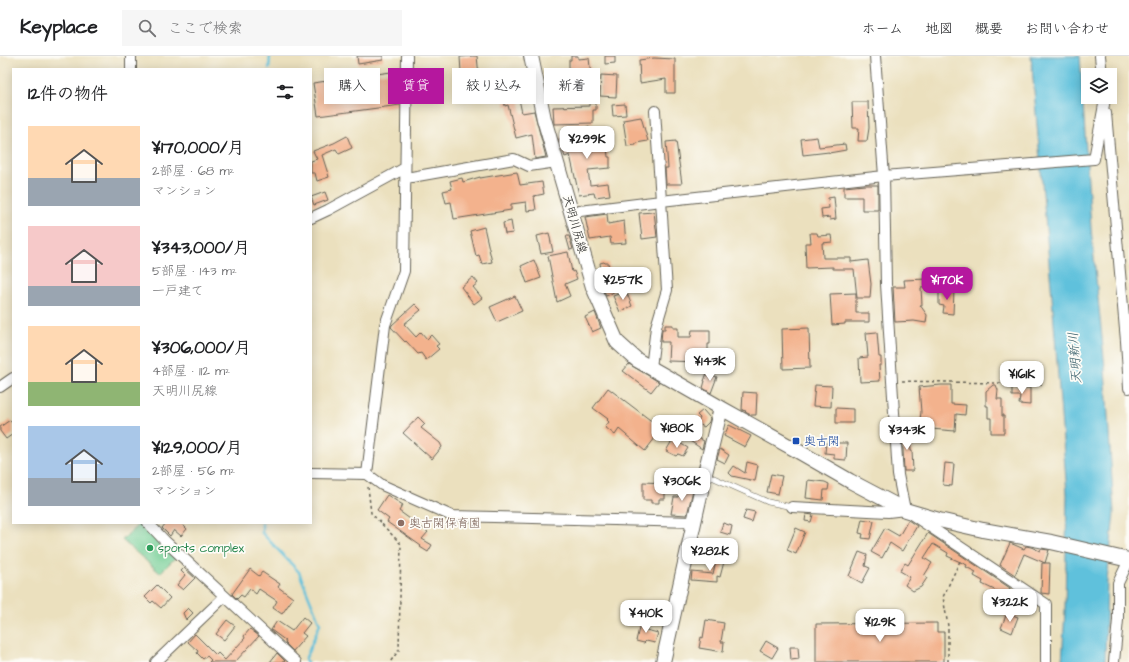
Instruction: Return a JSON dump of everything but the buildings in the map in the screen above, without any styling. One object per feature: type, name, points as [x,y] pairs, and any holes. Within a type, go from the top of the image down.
[{"type":"main road","name":"天明川尻線","points":[[531,56],[544,118],[593,287],[617,342],[637,360],[862,488],[905,510],[976,529],[1051,542],[1126,559]]},
{"type":"main road","points":[[663,662],[721,408]]},
{"type":"street","points":[[131,56],[131,68]]},
{"type":"street","points":[[367,474],[385,325],[404,271],[407,56]]},
{"type":"street","points":[[875,56],[884,176],[886,284],[898,474],[905,510],[1046,604],[1046,662]]},
{"type":"street","points":[[1100,56],[1101,68]]},
{"type":"street","points":[[572,212],[884,176],[1094,159],[1104,104]]},
{"type":"street","points":[[1106,104],[1128,341],[1129,388]]},
{"type":"street","points":[[651,368],[656,327],[668,290],[655,111]]},
{"type":"street","points":[[312,218],[406,173],[514,159],[529,166],[557,162]]},
{"type":"street","points":[[0,388],[12,379]]},
{"type":"street","points":[[312,473],[367,474],[382,485],[452,516],[694,522]]},
{"type":"street","points":[[792,506],[888,512],[905,510]]},
{"type":"street","points":[[149,524],[224,597],[296,662]]},
{"type":"street","points":[[1114,662],[1118,620],[1118,583],[1126,559]]},
{"type":"street","points":[[156,662],[224,597]]},
{"type":"lane","points":[[705,474],[768,502],[792,506]]},
{"type":"path","points":[[892,380],[1042,384]]},
{"type":"path","points":[[367,474],[371,513],[401,544],[399,650],[390,662]]},
{"type":"path","points":[[948,662],[948,626],[943,597],[965,550]]},
{"type":"green space","name":"sports complex","points":[[139,524],[143,524],[177,556],[160,573],[122,540]]},
{"type":"water","name":"天明新川","points":[[1031,56],[1080,56],[1081,104],[1083,104],[1091,228],[1105,368],[1114,513],[1107,581],[1105,662],[1062,662],[1065,611],[1067,494]]},
{"type":"waterway","points":[[269,68],[270,56]]},
{"type":"waterway","points":[[262,524],[262,533],[299,572],[320,624],[305,660],[307,662]]},
{"type":"place","name":"奥古閑","points":[[796,441]]},
{"type":"place","name":"奥古閑保育園","points":[[401,523]]},
{"type":"place","name":"sports complex","points":[[150,548]]}]
